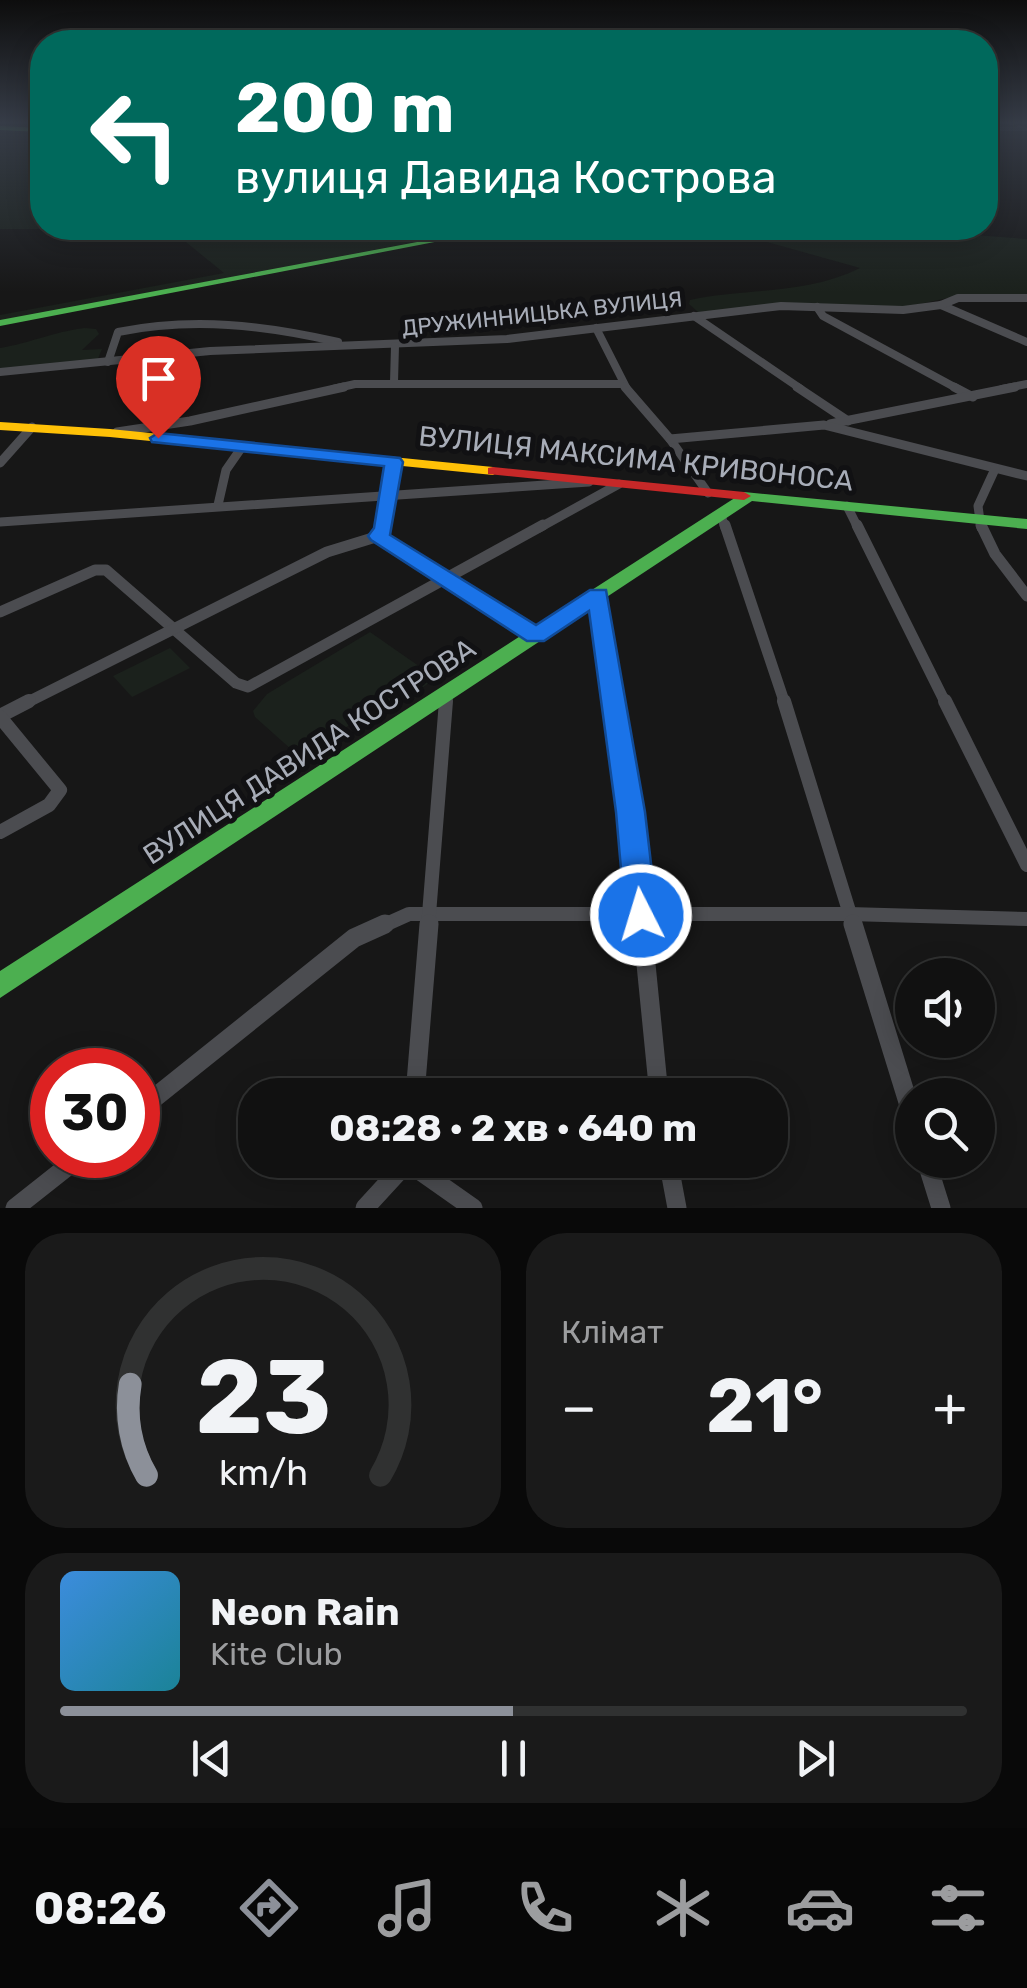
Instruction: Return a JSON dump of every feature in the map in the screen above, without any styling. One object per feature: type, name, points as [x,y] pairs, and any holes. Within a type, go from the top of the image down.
[{"type":"street","points":[[0,323],[439,240]]},
{"type":"street","name":"ДРУЖИННИЦЬКА ВУЛИЦЯ","points":[[0,372],[210,352],[358,344],[396,346],[781,306],[903,310],[940,305],[958,298],[1026,297]]},
{"type":"street","points":[[940,305],[1027,342]]},
{"type":"street","points":[[817,308],[824,316],[973,397]]},
{"type":"street","points":[[694,316],[848,421]]},
{"type":"street","points":[[108,362],[118,332],[176,322],[243,322],[358,344]]},
{"type":"street","points":[[596,328],[623,384],[670,439],[708,493]]},
{"type":"street","points":[[394,382],[396,346]]},
{"type":"street","points":[[110,433],[190,421],[336,386],[394,382],[623,384]]},
{"type":"street","points":[[670,439],[848,421],[1027,384]]},
{"type":"street","points":[[824,424],[1027,476]]},
{"type":"street","name":"ВУЛИЦЯ МАКСИМА КРИВОНОСА","points":[[0,426],[110,433],[1027,524]]},
{"type":"street","points":[[0,463],[32,427]]},
{"type":"street","points":[[218,505],[226,470],[242,447]]},
{"type":"street","points":[[0,832],[43,808],[59,795],[60,786],[0,716],[327,552],[378,536],[384,529],[394,462]]},
{"type":"street","points":[[995,469],[978,505],[984,535],[1027,596]]},
{"type":"street","points":[[0,522],[598,482]]},
{"type":"street","points":[[0,612],[101,570],[117,576],[236,684],[255,685],[619,484]]},
{"type":"street","name":"ВУЛИЦЯ ДАВИДА КОСТРОВА","points":[[0,986],[748,496]]},
{"type":"street","points":[[847,506],[1027,865]]},
{"type":"street","points":[[721,515],[901,1078]]},
{"type":"street","points":[[378,536],[536,636]]},
{"type":"street","points":[[598,595],[630,812],[656,1078]]},
{"type":"street","points":[[417,1078],[446,693]]},
{"type":"street","points":[[160,1093],[354,938],[409,914],[850,914],[1027,919]]},
{"type":"street","points":[[15,1208],[53,1178]]},
{"type":"street","points":[[365,1208],[394,1178]]},
{"type":"street","points":[[431,1178],[473,1208]]},
{"type":"street","points":[[671,1178],[677,1208]]},
{"type":"street","points":[[932,1178],[942,1208]]},
{"type":"shaded area","points":[[0,179],[30,179],[30,229],[0,229]]},
{"type":"shaded area","points":[[1027,239],[1027,296],[948,298],[901,308],[699,313],[689,304],[690,300],[712,296],[818,283],[860,268],[767,242],[582,240]]},
{"type":"shaded area","points":[[183,240],[426,240],[0,321],[0,315],[224,273]]},
{"type":"shaded area","points":[[85,328],[96,329],[99,334],[82,350],[102,349],[97,361],[0,371],[0,348]]},
{"type":"shaded area","points":[[370,632],[436,678],[406,699],[388,702],[303,753],[293,751],[255,717],[253,711],[267,694]]},
{"type":"shaded area","points":[[170,648],[190,668],[132,697],[113,676]]},
{"type":"traffic: fast","points":[[0,323],[439,240]]},
{"type":"traffic: fast","points":[[744,496],[1027,524]]},
{"type":"traffic: fast","points":[[0,986],[748,497]]},
{"type":"traffic: slow","points":[[0,426],[110,433],[493,471]]},
{"type":"traffic: jam","points":[[493,471],[744,496]]},
{"type":"route","points":[[158,438],[394,462],[384,529],[378,536],[536,636],[598,595],[641,915]]}]
